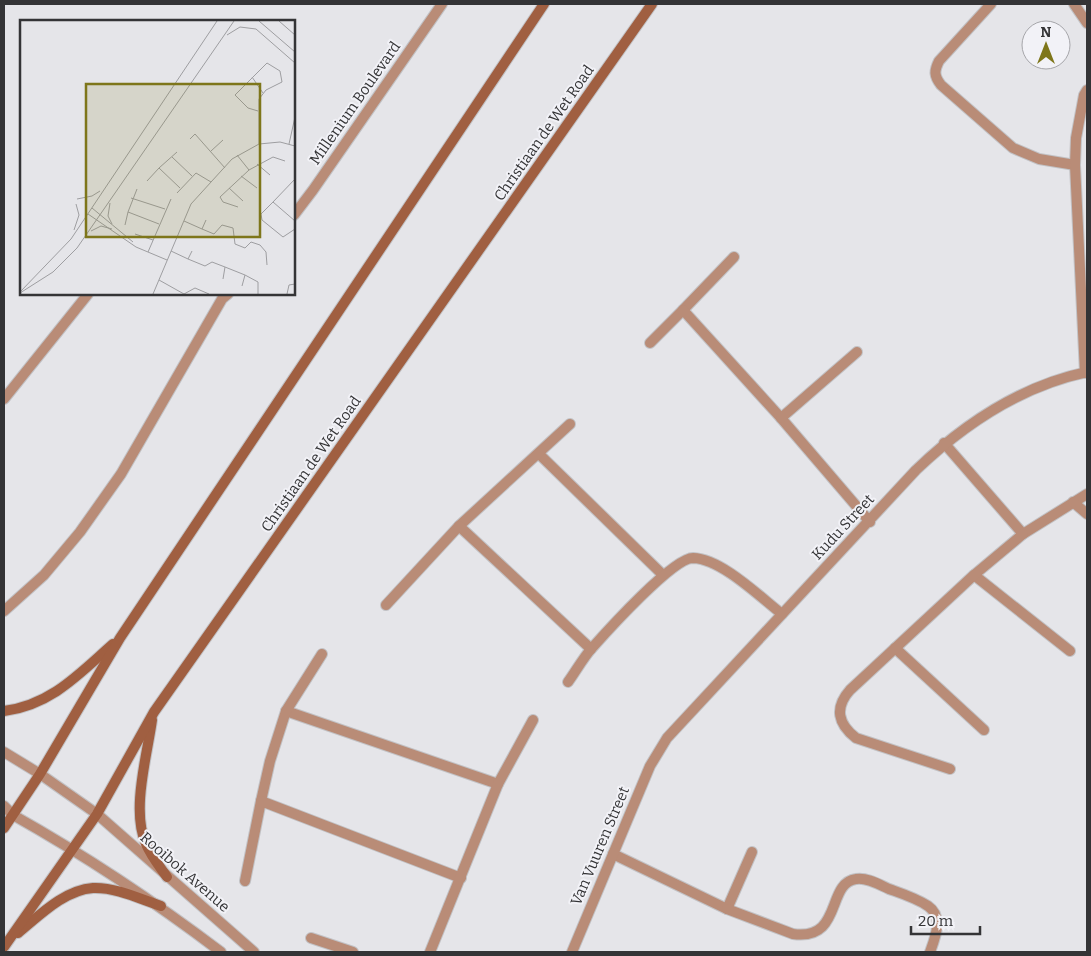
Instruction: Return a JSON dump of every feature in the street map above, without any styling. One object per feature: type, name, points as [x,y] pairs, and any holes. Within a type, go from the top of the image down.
[{"type":"main road","points":[[4,828],[40,774],[120,638],[544,4]]},
{"type":"main road","name":"Christiaan de Wet Road","points":[[6,943],[97,814],[154,712],[652,4]]},
{"type":"main road","points":[[4,711],[40,702],[55,693],[120,638]]},
{"type":"main road","points":[[154,712],[140,811],[146,844],[167,877]]},
{"type":"main road","points":[[6,943],[56,903],[94,888],[115,891],[161,906]]},
{"type":"street","points":[[991,4],[939,61],[935,69],[935,78],[940,85],[1013,148],[1039,159],[1075,165]]},
{"type":"street","points":[[1074,4],[1087,23]]},
{"type":"street","name":"Millenium Boulevard","points":[[295,214],[314,190],[441,5]]},
{"type":"street","points":[[1086,372],[1075,165],[1076,138],[1084,95],[1087,90]]},
{"type":"street","points":[[650,343],[734,257]]},
{"type":"street","points":[[4,399],[87,295]]},
{"type":"street","points":[[4,611],[44,575],[80,532],[116,481],[224,295]]},
{"type":"street","points":[[683,310],[781,418],[870,522]]},
{"type":"street","points":[[781,418],[857,352]]},
{"type":"street","name":"Kudu Street","points":[[658,752],[698,703],[870,522],[916,470],[944,443],[982,415],[1028,392],[1086,372]]},
{"type":"street","points":[[386,605],[460,526],[570,424]]},
{"type":"street","points":[[944,443],[1023,534]]},
{"type":"street","points":[[539,454],[663,575]]},
{"type":"street","points":[[950,769],[856,738],[845,730],[842,724],[840,706],[843,698],[974,575],[1023,534],[1087,494]]},
{"type":"street","points":[[1073,502],[1087,514]]},
{"type":"street","points":[[460,526],[591,649]]},
{"type":"street","points":[[568,682],[591,649],[663,575],[678,563],[692,558],[715,562],[782,614]]},
{"type":"street","points":[[974,575],[1070,651]]},
{"type":"street","points":[[895,648],[984,730]]},
{"type":"street","points":[[245,881],[270,761],[286,710],[322,654]]},
{"type":"street","points":[[286,710],[498,784]]},
{"type":"street","points":[[430,952],[498,784],[533,720]]},
{"type":"street","points":[[4,752],[40,774],[97,814]]},
{"type":"street","name":"Van Vuuren Street","points":[[572,952],[650,766],[658,752]]},
{"type":"street","points":[[261,801],[461,878]]},
{"type":"street","points":[[4,806],[13,815],[73,849],[161,906],[221,952]]},
{"type":"street","name":"Rooibok Avenue","points":[[97,814],[254,952]]},
{"type":"street","points":[[727,909],[752,852]]},
{"type":"street","points":[[613,854],[727,909],[804,936],[818,931],[828,922],[839,893],[847,883],[856,879],[866,879],[919,900],[932,909],[936,918],[937,932],[930,952]]},
{"type":"street","points":[[311,938],[353,952]]}]
